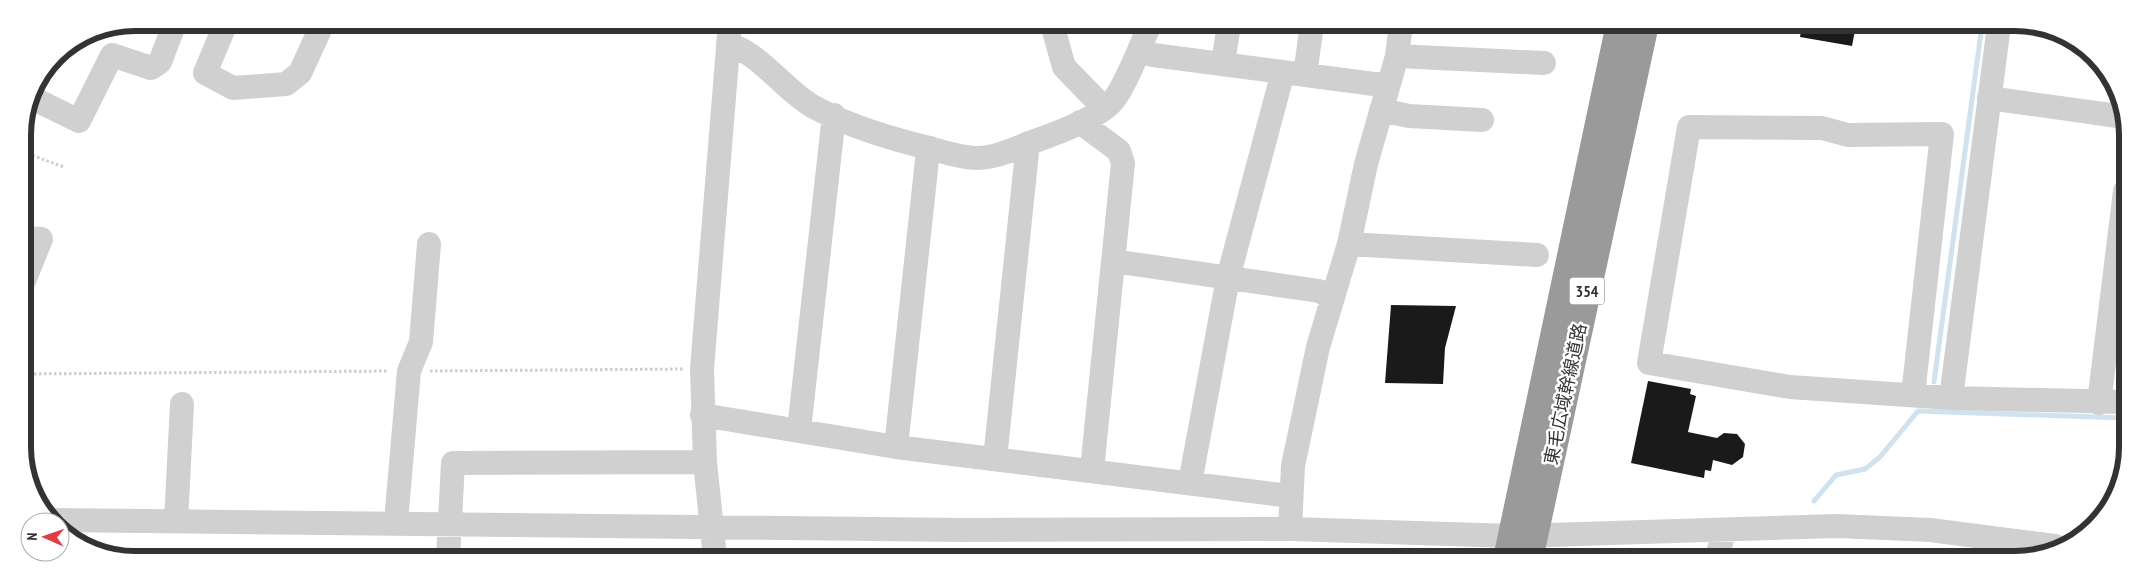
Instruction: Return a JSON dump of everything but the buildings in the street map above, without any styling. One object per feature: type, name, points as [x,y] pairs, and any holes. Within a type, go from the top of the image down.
[{"type":"highway","name":"東毛広域幹線道路","points":[[1520,547],[1619,31]]},
{"type":"highway","name":"東毛広域幹線道路","points":[[1520,547],[1643,31]]},
{"type":"street","points":[[37,101],[79,121],[112,55],[151,68],[160,62],[172,31]]},
{"type":"street","points":[[223,31],[205,73],[233,88],[286,84],[300,73],[319,31]]},
{"type":"street","points":[[1054,31],[1064,67],[1104,108]]},
{"type":"street","points":[[729,33],[790,90],[812,105],[872,132],[930,148],[978,158],[992,156],[1028,143],[1080,122],[1104,108],[1112,101],[1140,50],[1147,31]]},
{"type":"street","points":[[1223,64],[1228,31]]},
{"type":"street","points":[[1190,483],[1228,278],[1309,31]]},
{"type":"street","points":[[1290,530],[1290,496],[1293,466],[1318,347],[1349,244],[1366,164],[1397,56],[1401,31]]},
{"type":"street","points":[[1951,398],[1998,31]]},
{"type":"street","points":[[714,551],[705,462],[702,369],[729,33]]},
{"type":"street","points":[[1140,50],[1153,55],[1294,74],[1389,84]]},
{"type":"street","points":[[1397,56],[1544,63]]},
{"type":"street","points":[[1989,98],[2117,116]]},
{"type":"street","points":[[1381,110],[1409,116],[1482,120]]},
{"type":"street","points":[[800,430],[834,115]]},
{"type":"street","points":[[1080,122],[1122,156],[1121,190],[1092,470]]},
{"type":"street","points":[[1913,395],[1942,134],[1848,135],[1822,128],[1689,127],[1649,363],[1790,387],[1951,398],[2119,402]]},
{"type":"street","points":[[995,459],[1028,143]]},
{"type":"street","points":[[896,447],[927,160],[930,148]]},
{"type":"street","points":[[31,238],[41,239],[31,264]]},
{"type":"street","points":[[2099,403],[2119,240]]},
{"type":"street","points":[[396,522],[409,371],[421,342],[428,244]]},
{"type":"street","points":[[1349,244],[1537,255]]},
{"type":"street","points":[[1113,261],[1319,291],[1333,298]]},
{"type":"street","points":[[176,521],[182,404]]},
{"type":"street","points":[[702,414],[896,447],[1290,496]]},
{"type":"street","points":[[448,551],[453,463],[705,462]]},
{"type":"street","points":[[70,520],[396,522],[964,530],[1290,530],[1520,547],[1725,530],[1856,526],[1930,530],[2043,547]]},
{"type":"street","points":[[1718,551],[1725,530]]},
{"type":"path","points":[[31,155],[64,167]]},
{"type":"path","points":[[31,374],[702,369]]},
{"type":"waterway","points":[[1934,382],[1981,31]]},
{"type":"waterway","points":[[1814,501],[1836,475],[1865,469],[1880,457],[1918,411],[2119,418]]}]
